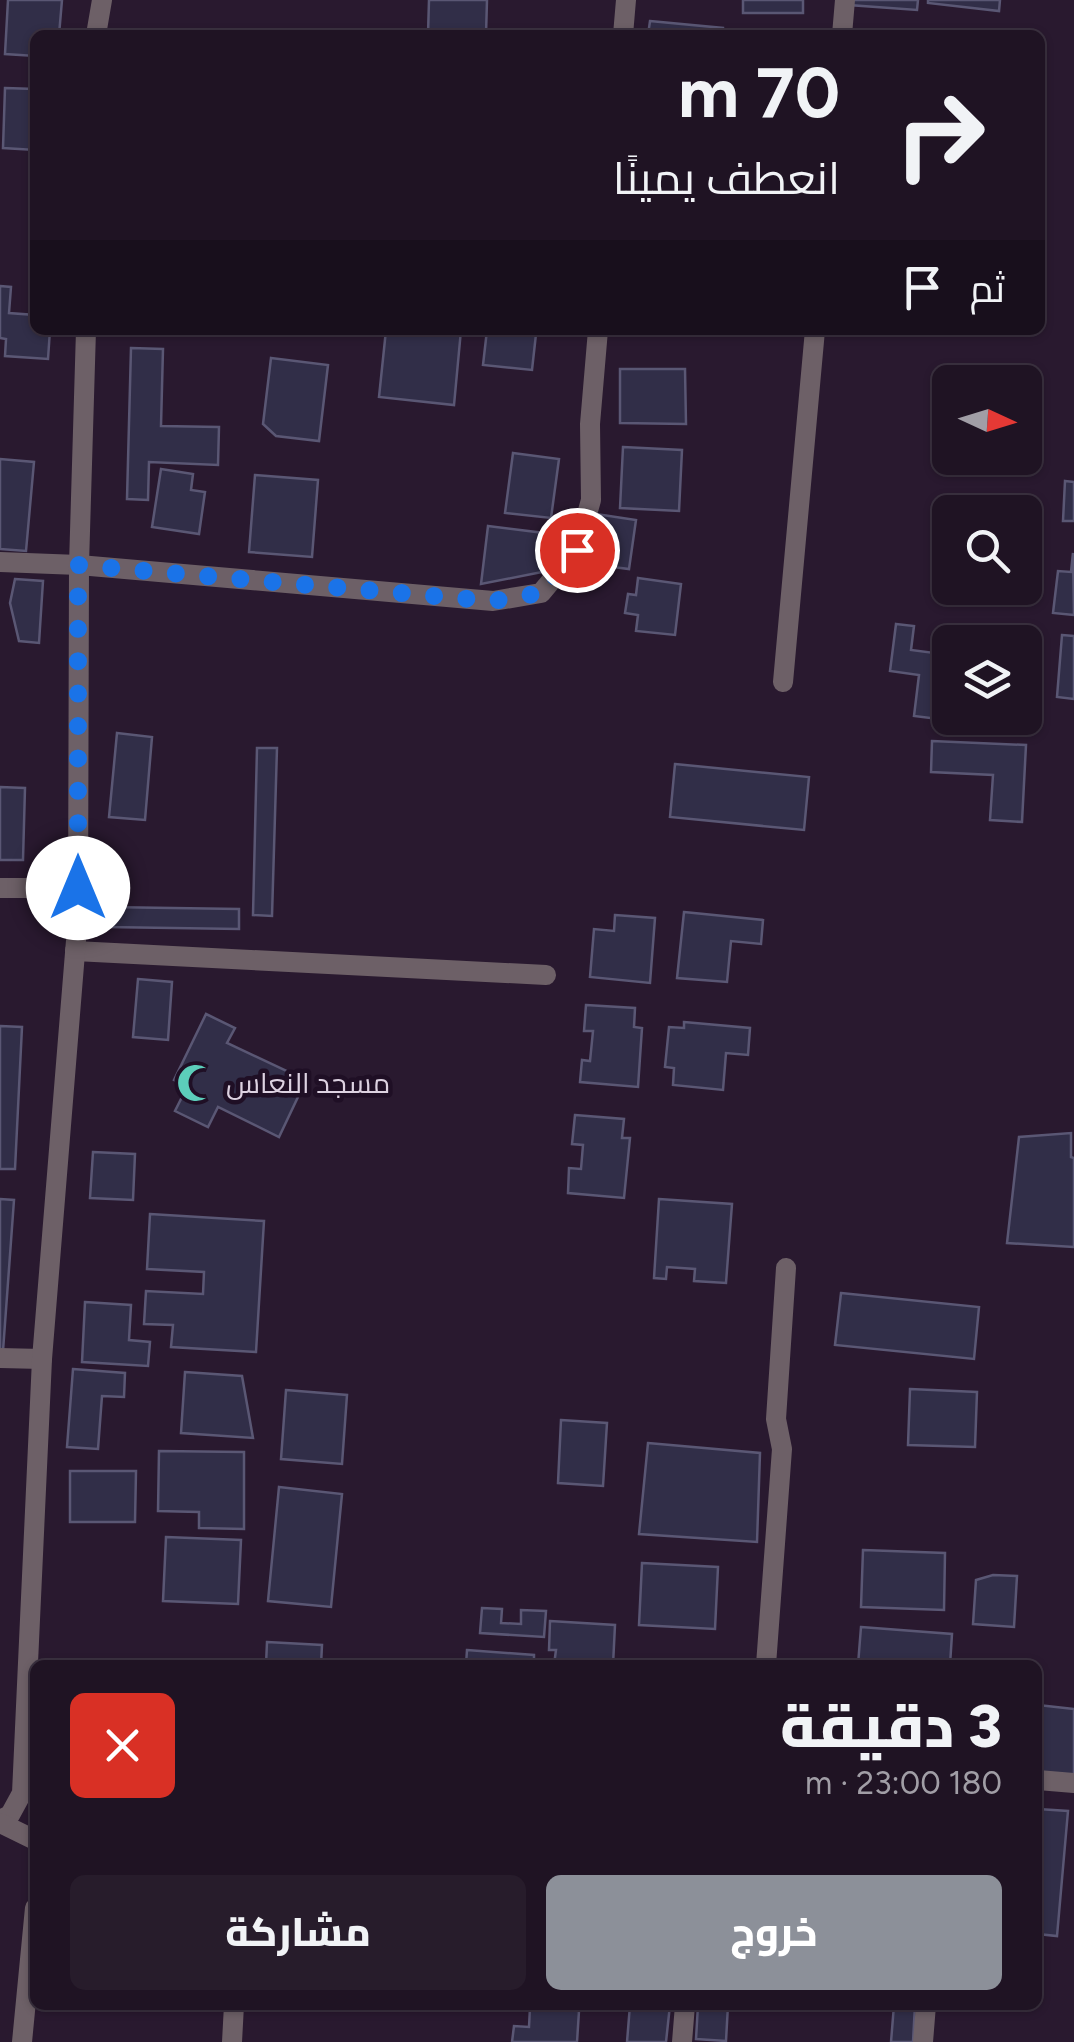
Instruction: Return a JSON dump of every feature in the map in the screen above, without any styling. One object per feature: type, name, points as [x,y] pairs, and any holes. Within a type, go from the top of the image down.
[{"type":"street","points":[[97,30],[102,0]]},
{"type":"street","points":[[624,30],[626,0]]},
{"type":"street","points":[[842,30],[845,0]]},
{"type":"street","points":[[0,1821],[10,1815],[22,1792],[42,1359],[75,951],[78,565],[86,335]]},
{"type":"street","points":[[0,562],[78,565],[493,601],[541,593],[577,550],[591,500],[590,424],[598,335]]},
{"type":"street","points":[[784,682],[815,335]]},
{"type":"street","points":[[0,888],[78,888]]},
{"type":"street","points":[[75,951],[546,975]]},
{"type":"street","points":[[766,1660],[782,1448],[776,1418],[786,1268]]},
{"type":"street","points":[[0,1358],[42,1359]]},
{"type":"street","points":[[1042,1780],[1074,1783]]},
{"type":"street","points":[[0,1821],[30,1837]]},
{"type":"street","points":[[22,2042],[30,1960]]},
{"type":"street","points":[[232,2042],[234,2010]]},
{"type":"street","points":[[682,2042],[685,2010]]},
{"type":"street","points":[[923,2042],[926,2010]]},
{"type":"building","points":[[8,0],[62,0],[59,30],[30,30],[30,56],[5,54]]},
{"type":"building","points":[[429,0],[487,0],[486,30],[428,30]]},
{"type":"building","points":[[743,0],[803,0],[803,13],[743,13]]},
{"type":"building","points":[[849,0],[918,0],[917,10],[849,5]]},
{"type":"building","points":[[928,0],[1000,0],[999,11]]},
{"type":"building","points":[[650,21],[723,28],[723,30],[649,30]]},
{"type":"building","points":[[5,88],[30,89],[30,150],[3,148]]},
{"type":"building","points":[[0,286],[11,287],[9,313],[30,315],[30,335],[50,335],[48,359],[5,356],[6,339],[0,338]]},
{"type":"building","points":[[385,335],[461,335],[454,405],[379,397]]},
{"type":"building","points":[[486,335],[536,335],[532,370],[483,365]]},
{"type":"building","points":[[131,348],[163,349],[161,426],[219,427],[218,465],[149,462],[148,500],[127,499]]},
{"type":"building","points":[[271,358],[328,365],[319,441],[276,436],[263,424]]},
{"type":"building","points":[[620,369],[685,369],[686,424],[620,423]]},
{"type":"building","points":[[623,447],[682,450],[679,511],[620,508]]},
{"type":"building","points":[[513,453],[559,459],[551,518],[505,513]]},
{"type":"building","points":[[0,459],[34,462],[26,551],[0,549]]},
{"type":"building","points":[[161,469],[193,474],[191,490],[205,492],[199,534],[152,527]]},
{"type":"building","points":[[255,475],[318,480],[312,557],[249,552]]},
{"type":"building","points":[[1065,481],[1074,482],[1074,521],[1063,521]]},
{"type":"building","points":[[596,514],[636,520],[629,569],[589,564]]},
{"type":"building","points":[[488,526],[544,533],[552,570],[481,584]]},
{"type":"building","points":[[1073,553],[1074,615],[1053,613],[1058,571],[1071,572]]},
{"type":"building","points":[[638,578],[681,584],[675,635],[636,631],[638,615],[625,613],[628,594],[636,595]]},
{"type":"building","points":[[15,579],[43,581],[39,643],[19,641],[10,603]]},
{"type":"building","points":[[896,624],[914,626],[911,650],[932,653],[932,718],[914,716],[919,675],[890,671]]},
{"type":"building","points":[[1062,635],[1074,636],[1074,699],[1057,697]]},
{"type":"building","points":[[117,733],[152,737],[145,820],[109,817]]},
{"type":"building","points":[[932,741],[1026,745],[1022,822],[990,820],[993,775],[931,772]]},
{"type":"building","points":[[257,748],[277,748],[272,916],[253,915]]},
{"type":"building","points":[[675,764],[809,777],[804,830],[670,817]]},
{"type":"building","points":[[0,787],[25,788],[23,860],[0,860]]},
{"type":"building","points":[[106,907],[239,909],[239,929],[106,927]]},
{"type":"building","points":[[684,912],[763,920],[761,944],[731,941],[727,982],[677,978]]},
{"type":"building","points":[[615,915],[655,918],[650,983],[590,977],[594,929],[614,931]]},
{"type":"building","points":[[138,979],[172,982],[168,1040],[133,1037]]},
{"type":"building","points":[[586,1005],[635,1008],[634,1027],[642,1028],[638,1087],[580,1082],[582,1060],[590,1061],[593,1031],[584,1031]]},
{"type":"building","points":[[206,1014],[235,1028],[227,1043],[306,1080],[279,1137],[218,1107],[208,1127],[175,1111],[187,1087],[174,1080]]},
{"type":"building","points":[[684,1022],[750,1028],[748,1055],[726,1053],[723,1090],[673,1085],[674,1068],[665,1067],[669,1027],[684,1028]]},
{"type":"building","points":[[0,1026],[22,1027],[15,1169],[0,1169]]},
{"type":"building","points":[[575,1115],[624,1119],[622,1138],[630,1138],[624,1198],[568,1193],[569,1168],[581,1169],[583,1145],[572,1144]]},
{"type":"building","points":[[1071,1133],[1074,1247],[1007,1243],[1019,1137]]},
{"type":"building","points":[[93,1152],[135,1154],[133,1200],[90,1198]]},
{"type":"building","points":[[0,1199],[14,1200],[3,1351],[0,1351]]},
{"type":"building","points":[[659,1199],[732,1204],[726,1283],[694,1281],[695,1269],[667,1267],[666,1279],[654,1278]]},
{"type":"building","points":[[150,1214],[264,1221],[256,1352],[171,1347],[173,1325],[144,1324],[146,1291],[203,1294],[204,1272],[147,1269]]},
{"type":"building","points":[[841,1293],[979,1307],[974,1359],[835,1345]]},
{"type":"building","points":[[85,1302],[131,1305],[129,1340],[150,1342],[148,1366],[82,1362]]},
{"type":"building","points":[[73,1369],[125,1373],[124,1397],[102,1396],[98,1449],[67,1447]]},
{"type":"building","points":[[185,1372],[242,1376],[253,1438],[181,1433]]},
{"type":"building","points":[[910,1389],[977,1392],[975,1447],[908,1445]]},
{"type":"building","points":[[286,1390],[347,1395],[342,1464],[281,1459]]},
{"type":"building","points":[[561,1420],[607,1423],[603,1486],[558,1483]]},
{"type":"building","points":[[648,1443],[760,1453],[757,1542],[639,1534]]},
{"type":"building","points":[[159,1451],[244,1452],[244,1529],[199,1528],[199,1512],[158,1511]]},
{"type":"building","points":[[70,1471],[136,1471],[135,1522],[70,1522]]},
{"type":"building","points":[[279,1487],[342,1494],[331,1607],[268,1601]]},
{"type":"building","points":[[166,1537],[241,1540],[238,1604],[163,1601]]},
{"type":"building","points":[[863,1550],[945,1553],[944,1610],[861,1607]]},
{"type":"building","points":[[642,1563],[718,1567],[715,1629],[639,1625]]},
{"type":"building","points":[[993,1575],[1017,1576],[1014,1627],[973,1624],[976,1580]]},
{"type":"building","points":[[482,1608],[502,1609],[501,1623],[521,1624],[521,1610],[546,1611],[544,1637],[480,1633]]},
{"type":"building","points":[[550,1621],[615,1625],[613,1660],[555,1660],[556,1650],[549,1650]]},
{"type":"building","points":[[861,1627],[952,1634],[950,1660],[858,1660]]},
{"type":"building","points":[[267,1642],[322,1645],[321,1660],[266,1660]]},
{"type":"building","points":[[467,1650],[534,1655],[534,1660],[466,1660]]},
{"type":"building","points":[[1042,1705],[1074,1709],[1074,1774],[1042,1776]]},
{"type":"building","points":[[1042,1809],[1068,1811],[1057,1936],[1042,1934]]},
{"type":"building","points":[[530,2010],[579,2011],[577,2042],[512,2042],[514,2026],[529,2027]]},
{"type":"building","points":[[630,2010],[669,2010],[666,2042],[627,2042]]},
{"type":"building","points":[[698,2010],[728,2010],[726,2041],[696,2039]]},
{"type":"building","points":[[894,2010],[915,2010],[913,2042],[891,2042]]},
{"type":"place","name":"مسجد النعاس","points":[[196,1083]]},
{"type":"route","points":[[78,888],[78,565],[493,601],[541,593],[577,550]]}]
